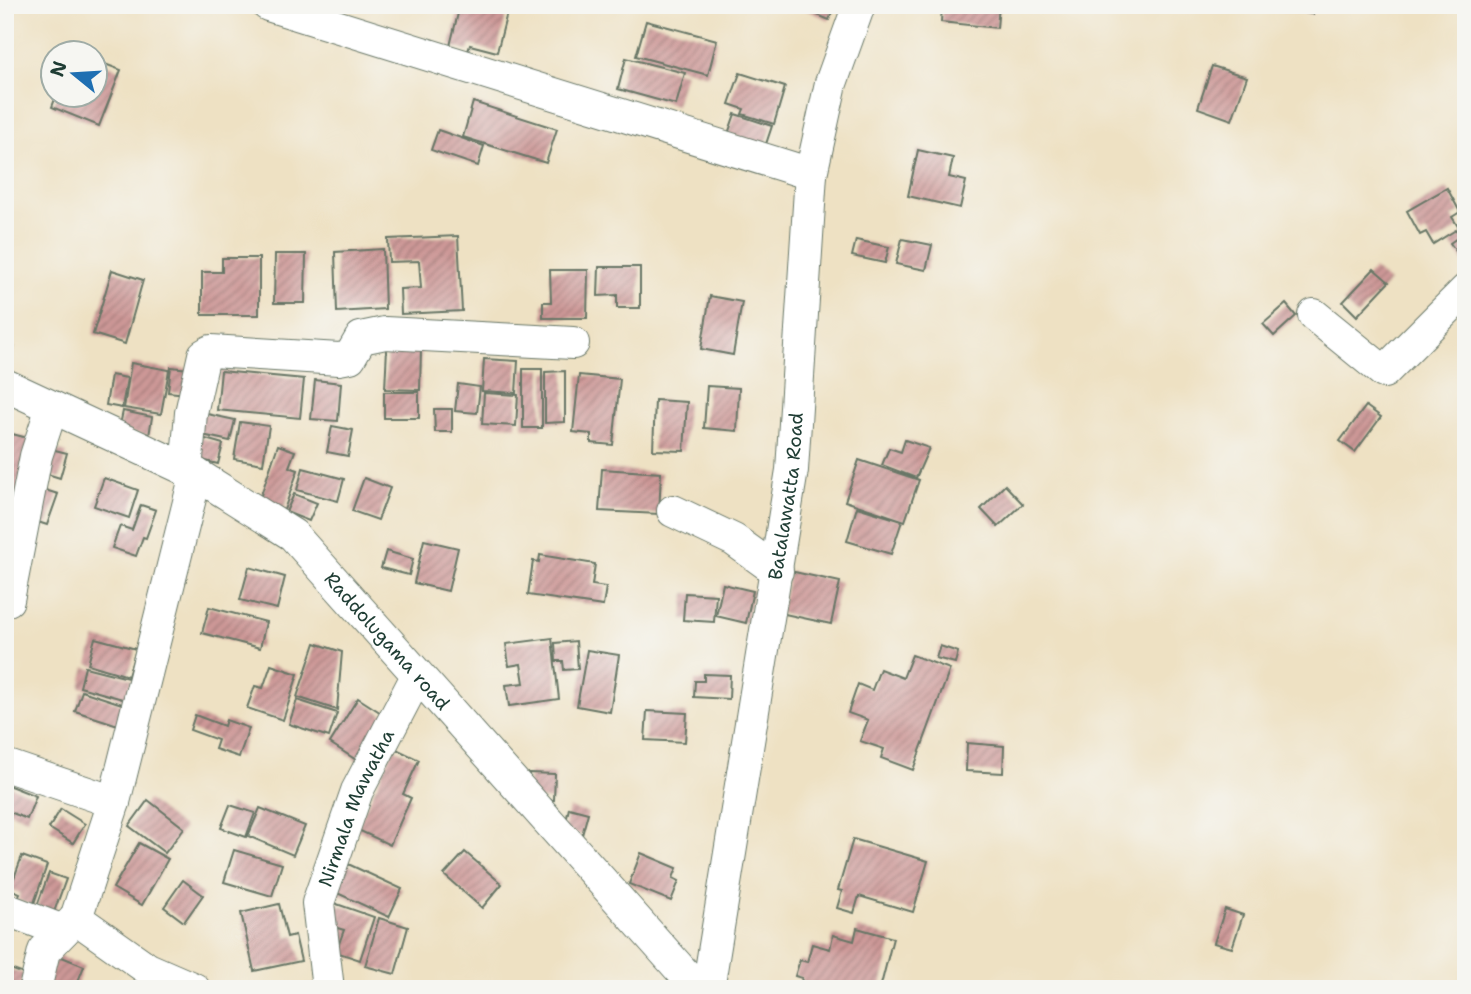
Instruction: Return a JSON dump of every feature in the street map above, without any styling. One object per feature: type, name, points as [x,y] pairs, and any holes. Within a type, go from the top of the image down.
[{"type":"street","points":[[268,5],[811,174]]},
{"type":"street","name":"Batalawatta Road","points":[[708,989],[792,470],[811,174],[831,83],[859,5]]},
{"type":"street","points":[[1314,315],[1384,372],[1466,290]]},
{"type":"street","points":[[36,989],[44,951],[69,925],[114,802],[191,472],[191,413],[204,355],[211,352],[350,358],[361,338],[385,333],[572,343]]},
{"type":"street","name":"Raddolugama road","points":[[5,385],[191,472],[293,536],[698,989]]},
{"type":"street","points":[[8,600],[36,456],[52,407]]},
{"type":"street","points":[[673,511],[734,540],[777,571]]},
{"type":"street","name":"Nirmala Mawatha","points":[[328,989],[318,903],[357,791],[417,676]]},
{"type":"street","points":[[5,765],[114,802]]},
{"type":"street","points":[[5,909],[69,925],[148,969],[194,989]]},
{"type":"building","points":[[460,5],[509,5],[497,52],[470,45],[468,51],[450,46]]},
{"type":"building","points":[[795,5],[835,5],[829,20]]},
{"type":"building","points":[[942,5],[999,5],[997,28],[941,22]]},
{"type":"building","points":[[1268,5],[1314,5],[1313,14],[1268,9]]},
{"type":"building","points":[[646,21],[717,40],[708,75],[636,56]]},
{"type":"building","points":[[626,58],[685,73],[676,105],[618,89]]},
{"type":"building","points":[[108,65],[121,70],[108,103]]},
{"type":"building","points":[[1212,66],[1247,77],[1232,120],[1198,108]]},
{"type":"building","points":[[740,73],[785,87],[774,124],[742,114],[744,109],[729,104]]},
{"type":"building","points":[[473,102],[557,129],[546,163],[463,137]]},
{"type":"building","points":[[54,108],[106,108],[99,126]]},
{"type":"building","points":[[735,114],[772,126],[765,147],[728,134]]},
{"type":"building","points":[[438,130],[484,146],[478,166],[431,150]]},
{"type":"building","points":[[918,150],[953,158],[949,177],[966,181],[960,208],[908,196]]},
{"type":"building","points":[[1447,188],[1460,212],[1452,217],[1459,228],[1433,244],[1426,232],[1420,235],[1407,211]]},
{"type":"building","points":[[1466,232],[1466,265],[1450,243]]},
{"type":"building","points":[[458,236],[462,311],[401,314],[400,289],[421,288],[419,261],[389,262],[388,239]]},
{"type":"building","points":[[902,239],[932,245],[926,270],[896,264]]},
{"type":"building","points":[[856,240],[889,247],[885,263],[852,256]]},
{"type":"building","points":[[383,249],[385,309],[337,312],[335,252]]},
{"type":"building","points":[[275,254],[306,254],[305,303],[274,303]]},
{"type":"building","points":[[222,258],[259,258],[259,315],[202,315],[202,272],[222,272]]},
{"type":"building","points":[[599,267],[640,267],[640,308],[617,308],[617,295],[598,296]]},
{"type":"building","points":[[1374,269],[1389,282],[1357,316],[1343,302]]},
{"type":"building","points":[[112,270],[143,280],[125,344],[93,334]]},
{"type":"building","points":[[550,270],[588,270],[587,318],[543,318],[543,302],[551,302]]},
{"type":"building","points":[[710,296],[742,302],[733,355],[701,349]]},
{"type":"building","points":[[1286,304],[1296,316],[1274,336],[1263,324]]},
{"type":"building","points":[[5,345],[14,347],[6,378],[5,378]]},
{"type":"building","points":[[387,348],[421,348],[420,390],[385,389]]},
{"type":"building","points":[[484,359],[518,361],[516,393],[482,391]]},
{"type":"building","points":[[131,363],[169,370],[161,414],[124,408]]},
{"type":"building","points":[[171,367],[189,369],[187,394],[168,392]]},
{"type":"building","points":[[523,369],[542,369],[542,428],[523,428]]},
{"type":"building","points":[[221,371],[304,379],[300,418],[217,410]]},
{"type":"building","points":[[565,371],[565,422],[545,423],[545,372]]},
{"type":"building","points":[[111,375],[127,378],[122,408],[106,405]]},
{"type":"building","points":[[579,375],[620,379],[613,445],[591,443],[591,434],[573,432]]},
{"type":"building","points":[[315,380],[341,383],[338,421],[311,419]]},
{"type":"building","points":[[458,384],[480,387],[477,413],[455,411]]},
{"type":"building","points":[[707,386],[739,388],[737,431],[704,428]]},
{"type":"building","points":[[384,392],[419,392],[419,418],[384,418]]},
{"type":"building","points":[[484,393],[518,395],[516,426],[482,424]]},
{"type":"building","points":[[655,400],[687,402],[684,451],[653,450]]},
{"type":"building","points":[[1366,406],[1381,417],[1355,452],[1340,441]]},
{"type":"building","points":[[434,409],[452,409],[452,432],[435,432]]},
{"type":"building","points":[[123,411],[152,417],[149,436],[119,430]]},
{"type":"building","points":[[198,412],[235,420],[230,441],[193,433]]},
{"type":"building","points":[[240,422],[269,426],[263,464],[234,459]]},
{"type":"building","points":[[332,426],[353,430],[348,456],[327,452]]},
{"type":"building","points":[[5,432],[31,439],[8,530],[5,529]]},
{"type":"building","points":[[195,436],[223,444],[218,464],[189,457]]},
{"type":"building","points":[[905,440],[929,448],[916,478],[882,465],[889,448],[901,452]]},
{"type":"building","points":[[278,445],[295,451],[289,467],[298,470],[284,510],[259,501]]},
{"type":"building","points":[[51,449],[67,453],[60,478],[44,473]]},
{"type":"building","points":[[859,460],[919,480],[905,521],[845,501]]},
{"type":"building","points":[[303,468],[344,479],[338,501],[297,490]]},
{"type":"building","points":[[602,469],[661,473],[659,514],[599,511]]},
{"type":"building","points":[[104,478],[138,490],[129,518],[94,506]]},
{"type":"building","points":[[364,478],[390,488],[378,520],[352,511]]},
{"type":"building","points":[[1005,485],[1023,504],[998,527],[981,509]]},
{"type":"building","points":[[45,490],[58,494],[47,525],[35,521]]},
{"type":"building","points":[[294,494],[317,503],[309,521],[286,512]]},
{"type":"building","points":[[141,505],[156,510],[136,556],[112,548],[120,526],[132,530]]},
{"type":"building","points":[[857,507],[902,521],[891,554],[847,541]]},
{"type":"building","points":[[424,540],[458,548],[448,591],[414,583]]},
{"type":"building","points":[[386,551],[413,559],[409,575],[381,568]]},
{"type":"building","points":[[540,555],[595,564],[592,585],[606,587],[603,606],[528,595],[533,561],[539,562]]},
{"type":"building","points":[[249,567],[285,577],[277,609],[240,600]]},
{"type":"building","points":[[790,571],[840,582],[831,624],[780,613]]},
{"type":"building","points":[[723,584],[753,591],[746,623],[716,616]]},
{"type":"building","points":[[685,593],[716,595],[714,622],[683,620]]},
{"type":"building","points":[[209,607],[266,622],[260,648],[202,633]]},
{"type":"building","points":[[95,638],[136,649],[128,676],[88,664]]},
{"type":"building","points":[[552,638],[559,699],[509,706],[506,685],[524,683],[521,664],[509,666],[506,644]]},
{"type":"building","points":[[576,641],[578,669],[564,670],[563,661],[556,661],[555,643]]},
{"type":"building","points":[[315,643],[342,652],[337,710],[297,697]]},
{"type":"building","points":[[940,646],[958,652],[955,663],[936,658]]},
{"type":"building","points":[[587,650],[619,655],[610,712],[577,706]]},
{"type":"building","points":[[912,655],[950,669],[913,770],[881,758],[884,749],[860,741],[868,720],[848,713],[858,684],[872,690],[880,669],[903,678]]},
{"type":"building","points":[[271,665],[298,674],[283,720],[247,708],[255,686],[263,688]]},
{"type":"building","points":[[85,667],[132,679],[126,700],[80,687]]},
{"type":"building","points":[[704,674],[730,675],[729,699],[694,697],[695,681],[704,681]]},
{"type":"building","points":[[82,691],[125,705],[118,725],[75,711]]},
{"type":"building","points":[[358,698],[389,718],[361,763],[330,743]]},
{"type":"building","points":[[297,700],[337,713],[329,737],[289,724]]},
{"type":"building","points":[[647,711],[687,713],[685,742],[645,740]]},
{"type":"building","points":[[195,715],[224,726],[226,720],[249,728],[239,757],[215,749],[218,740],[190,730]]},
{"type":"building","points":[[967,743],[1004,746],[1003,773],[966,771]]},
{"type":"building","points":[[394,748],[419,760],[403,794],[411,798],[390,845],[356,829]]},
{"type":"building","points":[[529,773],[555,774],[554,800],[528,799]]},
{"type":"building","points":[[5,784],[36,796],[27,819],[5,810]]},
{"type":"building","points":[[148,800],[184,828],[165,853],[129,826]]},
{"type":"building","points":[[230,805],[255,813],[246,837],[221,828]]},
{"type":"building","points":[[260,808],[305,826],[293,855],[248,836]]},
{"type":"building","points":[[569,808],[588,813],[582,835],[564,831]]},
{"type":"building","points":[[61,809],[85,824],[73,843],[49,828]]},
{"type":"building","points":[[853,839],[928,861],[913,912],[859,896],[854,913],[837,908],[842,891],[838,890]]},
{"type":"building","points":[[139,843],[168,859],[142,905],[113,888]]},
{"type":"building","points":[[234,850],[282,864],[272,896],[224,882]]},
{"type":"building","points":[[465,852],[502,884],[482,908],[444,875]]},
{"type":"building","points":[[641,853],[677,868],[673,878],[679,881],[671,901],[629,884]]},
{"type":"building","points":[[22,856],[47,865],[33,906],[18,900],[20,893],[10,889]]},
{"type":"building","points":[[348,864],[402,889],[389,917],[335,892]]},
{"type":"building","points":[[49,873],[66,879],[54,912],[37,906]]},
{"type":"building","points":[[183,880],[203,895],[184,922],[164,907]]},
{"type":"building","points":[[331,902],[374,917],[360,960],[336,952],[344,930],[324,924]]},
{"type":"building","points":[[279,904],[287,937],[295,935],[301,961],[254,971],[241,913]]},
{"type":"building","points":[[1225,909],[1243,915],[1232,948],[1214,943]]},
{"type":"building","points":[[379,918],[408,927],[395,974],[365,966]]},
{"type":"building","points":[[857,928],[893,938],[880,989],[799,989],[802,978],[795,976],[800,960],[807,962],[812,944],[830,949],[833,935],[854,941]]},
{"type":"building","points":[[57,955],[84,966],[75,989],[60,989],[46,984]]},
{"type":"building","points":[[5,967],[24,974],[19,989],[5,989]]},
{"type":"building","points":[[350,986],[376,986],[376,989],[350,989]]}]
